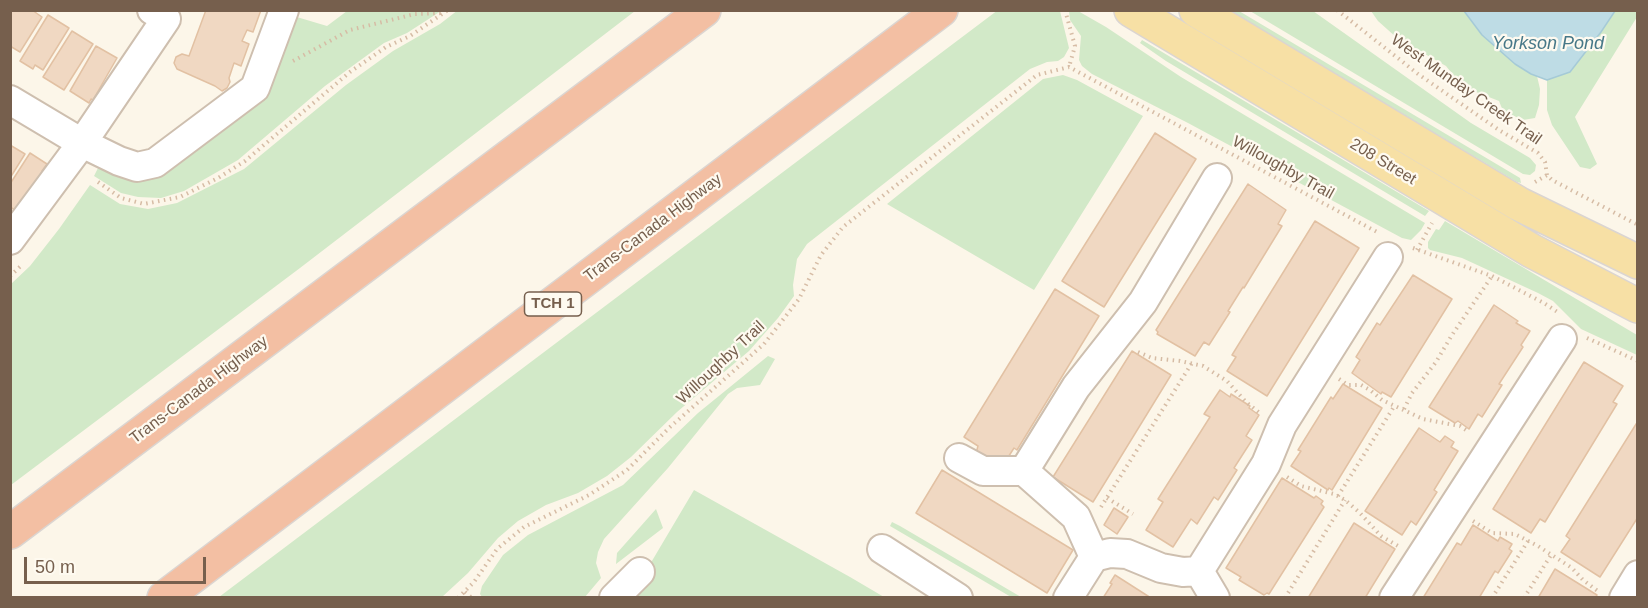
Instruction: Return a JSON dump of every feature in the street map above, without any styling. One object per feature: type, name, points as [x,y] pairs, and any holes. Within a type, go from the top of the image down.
[{"type":"highway","name":"Trans-Canada Highway","points":[[10,532],[704,10]]},
{"type":"highway","name":"Trans-Canada Highway","points":[[164,597],[941,10]]},
{"type":"main road","name":"208 Street","points":[[1131,10],[1532,251],[1638,306]]},
{"type":"main road","name":"208 Street","points":[[1196,10],[1519,204],[1638,262]]},
{"type":"street","points":[[10,240],[82,142],[166,19],[152,10]]},
{"type":"street","points":[[10,100],[119,161],[137,167],[155,163],[255,88],[284,10]]},
{"type":"street","points":[[1024,471],[1076,387],[1143,302],[1217,178]]},
{"type":"street","points":[[1199,571],[1266,464],[1282,425],[1394,247]]},
{"type":"street","points":[[1394,597],[1562,339]]},
{"type":"street","points":[[958,458],[983,471],[1002,473],[1024,471],[1076,517],[1089,545],[1110,553],[1127,554],[1161,568],[1183,572],[1199,571]]},
{"type":"street","points":[[1068,597],[1089,545]]},
{"type":"street","points":[[882,549],[958,597]]},
{"type":"street","points":[[1199,571],[1215,597]]},
{"type":"street","points":[[614,597],[640,572]]},
{"type":"street","points":[[1614,597],[1638,575]]},
{"type":"path","points":[[1065,10],[1075,46],[1069,67]]},
{"type":"path","name":"West Munday Creek Trail","points":[[1337,10],[1418,74],[1499,130],[1538,153],[1545,162],[1547,175],[1552,180],[1638,225]]},
{"type":"path","points":[[82,142],[90,177],[121,198],[144,204],[180,197],[245,162],[350,72],[386,47],[410,36],[446,12]]},
{"type":"path","points":[[264,63],[282,66],[298,60],[350,30],[415,14],[446,12]]},
{"type":"path","name":"Willoughby Trail","points":[[458,597],[465,592],[497,549],[507,540],[540,517],[589,495],[627,471],[669,428],[764,344],[800,299],[821,255],[843,227],[1037,75],[1069,67],[1394,247],[1417,250],[1492,276],[1436,362],[1412,393],[1404,409]]},
{"type":"path","points":[[1417,250],[1432,223]]},
{"type":"path","points":[[1138,352],[1152,358],[1192,363],[1217,374],[1227,381],[1246,402],[1282,425]]},
{"type":"path","points":[[1089,545],[1107,498],[1192,363]]},
{"type":"path","points":[[1338,379],[1348,385],[1361,385],[1382,400],[1422,419],[1460,426],[1466,430]]},
{"type":"path","points":[[1338,496],[1395,405]]},
{"type":"path","points":[[1285,475],[1301,486],[1345,500],[1381,536],[1399,547]]},
{"type":"path","points":[[1107,498],[1133,514]]},
{"type":"path","points":[[1285,597],[1345,500]]},
{"type":"path","points":[[1464,516],[1492,533],[1515,534],[1528,541],[1572,568],[1590,586],[1614,597]]},
{"type":"path","points":[[1492,597],[1528,541]]},
{"type":"path","points":[[1524,597],[1551,555]]},
{"type":"path","points":[[465,592],[472,597]]},
{"type":"green space","points":[[458,10],[635,11],[300,268],[11,485],[11,284],[30,266],[90,185],[120,204],[148,209],[177,203],[244,169],[346,85],[393,51],[440,24]]},
{"type":"green space","points":[[998,10],[1060,11],[1069,48],[1064,57],[1030,69],[807,244],[797,259],[793,285],[794,296],[778,318],[749,351],[607,476],[578,493],[546,505],[518,521],[498,538],[468,573],[442,597],[219,597]]},
{"type":"green space","points":[[347,11],[441,11],[407,33],[384,43],[325,86],[238,160],[184,191],[161,198],[138,197],[121,193],[94,176],[100,164],[116,173],[262,91],[290,15],[327,26]]},
{"type":"green space","points":[[1069,11],[1078,11],[1106,27],[1181,77],[1425,223],[1421,230],[1411,240],[1402,238],[1092,74],[1082,66],[1079,60],[1081,36],[1070,20]]},
{"type":"green space","points":[[1230,11],[1239,11],[1520,178],[1521,183],[1517,182]]},
{"type":"green space","points":[[1250,11],[1313,11],[1471,123],[1530,158],[1536,165],[1535,171],[1530,175],[1523,174]]},
{"type":"green space","points":[[1371,11],[1464,11],[1482,35],[1531,74],[1537,76],[1540,89],[1535,118],[1523,120],[1503,111],[1499,101],[1476,92],[1458,81],[1446,66],[1397,38],[1378,21]]},
{"type":"green space","points":[[1615,11],[1637,11],[1637,17],[1575,117],[1597,164],[1590,169],[1580,167],[1552,125],[1547,110],[1547,80],[1570,72]]},
{"type":"green space","points":[[1142,40],[1429,211],[1425,216],[1166,61],[1140,43]]},
{"type":"green space","points":[[1063,75],[1077,80],[1143,116],[1034,290],[887,204],[1043,79]]},
{"type":"green space","points":[[1445,221],[1637,335],[1637,355],[1581,329],[1553,301],[1538,293],[1462,258],[1430,250],[1428,242],[1436,229],[1439,230]]},
{"type":"green space","points":[[768,356],[775,359],[760,385],[737,388],[728,394],[668,468],[604,539],[596,563],[601,578],[585,597],[482,597],[480,594],[482,586],[503,555],[528,535],[623,485],[698,413]]},
{"type":"green space","points":[[694,490],[850,577],[884,597],[630,598]]},
{"type":"green space","points":[[656,509],[663,528],[616,564],[617,553]]},
{"type":"green space","points":[[892,522],[1021,597],[1011,597],[890,526]]},
{"type":"water","name":"Yorkson Pond","points":[[1464,11],[1615,11],[1570,72],[1547,80],[1515,64],[1482,35]]},
{"type":"building","points":[[11,10],[32,10],[42,17],[20,52],[10,46]]},
{"type":"building","points":[[206,10],[261,10],[253,32],[247,30],[242,41],[249,44],[241,66],[234,63],[229,78],[230,82],[222,91],[177,69],[174,63],[176,57],[182,54],[189,56]]},
{"type":"building","points":[[48,15],[69,28],[43,70],[35,65],[33,69],[20,61]]},
{"type":"building","points":[[72,31],[93,44],[64,90],[43,77]]},
{"type":"building","points":[[96,46],[117,58],[93,100],[91,99],[89,103],[70,91]]},
{"type":"building","points":[[1155,133],[1196,159],[1104,307],[1062,281]]},
{"type":"building","points":[[10,145],[25,154],[10,178]]},
{"type":"building","points":[[30,153],[47,164],[42,171],[46,174],[22,214],[10,207],[10,184]]},
{"type":"building","points":[[1248,184],[1286,210],[1278,224],[1282,226],[1209,345],[1204,342],[1195,356],[1157,334],[1156,330]]},
{"type":"building","points":[[1315,221],[1359,248],[1267,396],[1227,371],[1236,357],[1232,355]]},
{"type":"building","points":[[1413,275],[1452,299],[1391,397],[1382,392],[1381,394],[1352,373],[1360,360],[1356,357],[1377,323],[1380,325]]},
{"type":"building","points":[[1055,289],[1099,316],[1017,450],[1014,448],[1005,462],[989,461],[976,453],[978,446],[964,437]]},
{"type":"building","points":[[1494,305],[1530,331],[1521,345],[1523,347],[1499,384],[1502,385],[1482,417],[1478,414],[1469,429],[1429,407]]},
{"type":"building","points":[[1132,351],[1171,375],[1093,502],[1053,477]]},
{"type":"building","points":[[1584,362],[1623,386],[1613,402],[1617,404],[1545,522],[1540,519],[1531,533],[1493,509]]},
{"type":"building","points":[[1343,384],[1382,408],[1332,490],[1329,488],[1328,490],[1291,466],[1301,451],[1298,450],[1331,397],[1333,399]]},
{"type":"building","points":[[1220,390],[1250,406],[1249,408],[1259,415],[1246,436],[1252,440],[1234,468],[1237,470],[1218,500],[1214,497],[1197,524],[1191,519],[1173,547],[1146,530],[1163,502],[1158,499],[1210,417],[1204,414]]},
{"type":"building","points":[[1638,421],[1638,517],[1600,577],[1561,552],[1570,539],[1566,536]]},
{"type":"building","points":[[1419,428],[1440,442],[1445,436],[1454,442],[1451,447],[1458,451],[1434,490],[1437,492],[1416,525],[1411,521],[1402,535],[1365,511]]},
{"type":"building","points":[[942,470],[1073,550],[1047,593],[916,513]]},
{"type":"building","points":[[1282,478],[1314,498],[1316,496],[1323,501],[1321,504],[1324,507],[1269,594],[1264,595],[1239,580],[1241,577],[1226,568]]},
{"type":"building","points":[[1114,508],[1128,517],[1117,534],[1104,525]]},
{"type":"building","points":[[1354,523],[1395,549],[1365,598],[1308,598]]},
{"type":"building","points":[[1473,525],[1498,541],[1500,537],[1512,544],[1509,549],[1512,551],[1498,573],[1495,571],[1479,598],[1423,598],[1457,543],[1461,545]]},
{"type":"building","points":[[1555,569],[1597,595],[1595,598],[1538,598]]},
{"type":"building","points":[[1115,575],[1151,598],[1103,598]]}]
